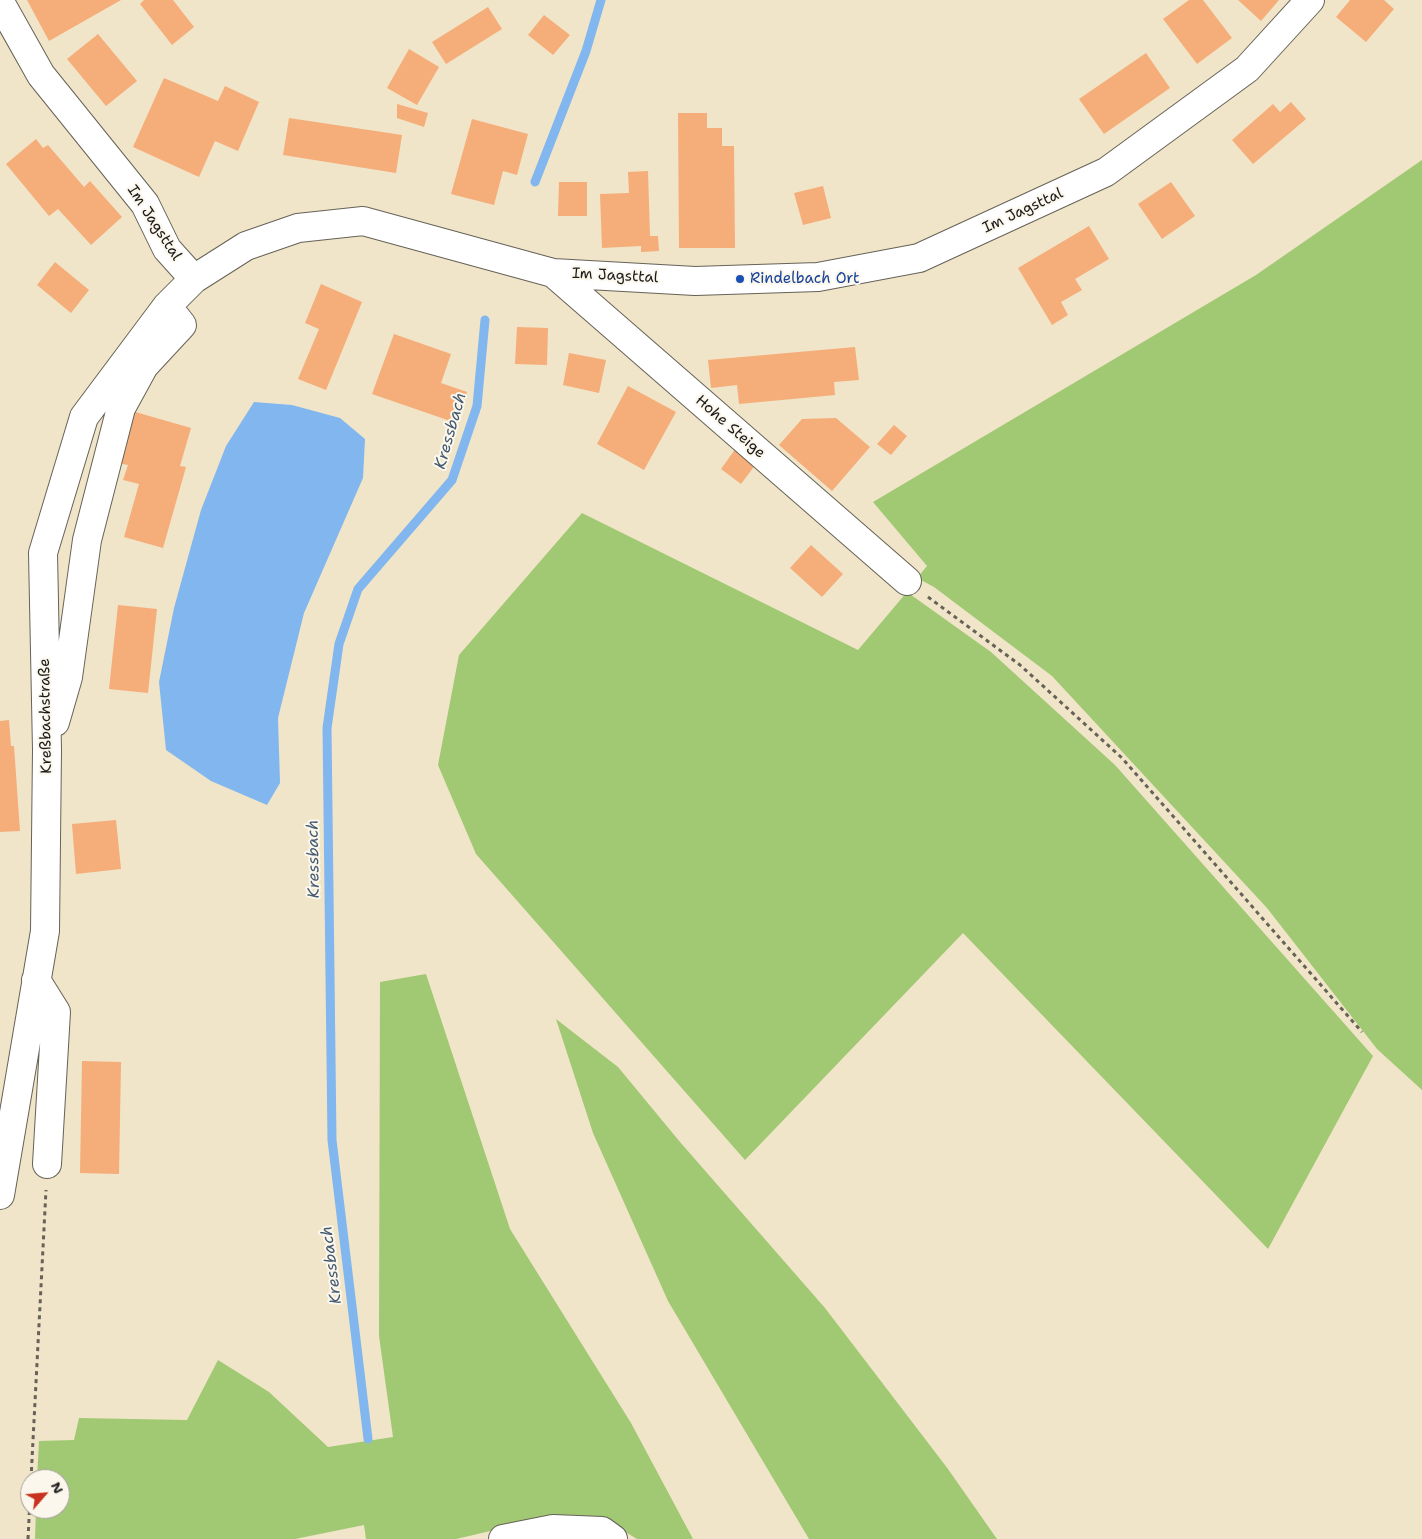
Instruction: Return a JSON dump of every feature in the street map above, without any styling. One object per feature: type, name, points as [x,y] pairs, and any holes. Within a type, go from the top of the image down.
[{"type":"street","name":"Im Jagsttal","points":[[0,2],[41,75],[145,204],[168,249],[194,279],[246,246],[298,228],[363,222],[553,273],[696,281],[818,276],[919,258],[1106,172],[1247,69],[1310,0]]},
{"type":"street","name":"Hohe Steige","points":[[553,273],[907,582]]},
{"type":"street","name":"Kreßbachstraße","points":[[0,1195],[44,931],[47,750],[43,553],[84,417],[167,306],[194,279]]},
{"type":"street","points":[[47,750],[68,677],[87,540],[121,408],[144,366],[182,326],[167,306]]},
{"type":"street","points":[[36,980],[56,1012],[47,1164]]},
{"type":"street","points":[[503,1539],[554,1529],[602,1531],[613,1539]]},
{"type":"path","points":[[907,582],[1020,665],[1122,758],[1362,1032]]},
{"type":"path","points":[[32,1469],[47,1164]]},
{"type":"path","points":[[28,1539],[29,1519]]},
{"type":"green space","points":[[1422,160],[1422,1090],[1377,1049],[1267,908],[1052,676],[934,587],[917,578],[927,566],[873,502],[1256,275]]},
{"type":"green space","points":[[582,513],[858,650],[907,592],[991,652],[1115,765],[1373,1056],[1268,1249],[963,933],[745,1160],[476,854],[438,765],[459,655]]},
{"type":"green space","points":[[426,974],[510,1229],[631,1423],[693,1539],[637,1539],[614,1525],[542,1519],[456,1539],[366,1539],[364,1525],[295,1539],[35,1539],[36,1519],[70,1519],[70,1469],[38,1469],[39,1441],[74,1440],[79,1418],[187,1420],[218,1360],[269,1392],[328,1447],[393,1437],[379,1336],[380,982]]},
{"type":"green space","points":[[556,1019],[618,1067],[680,1142],[825,1308],[948,1469],[997,1539],[809,1539],[668,1301],[593,1133]]},
{"type":"water","points":[[254,402],[292,405],[340,418],[365,439],[363,478],[304,613],[278,718],[280,783],[267,805],[211,781],[166,750],[159,682],[174,608],[201,510],[226,446]]},
{"type":"building","points":[[27,0],[121,0],[49,41]]},
{"type":"building","points":[[144,0],[173,0],[194,27],[172,45],[140,4]]},
{"type":"building","points":[[1189,0],[1203,0],[1232,38],[1197,64],[1163,19]]},
{"type":"building","points":[[1238,0],[1279,0],[1261,21]]},
{"type":"building","points":[[1350,0],[1384,0],[1394,9],[1366,42],[1336,17]]},
{"type":"building","points":[[488,7],[502,29],[446,64],[432,42]]},
{"type":"building","points":[[544,15],[570,35],[553,55],[528,35]]},
{"type":"building","points":[[98,34],[137,81],[106,106],[67,59]]},
{"type":"building","points":[[409,49],[439,67],[417,105],[387,88]]},
{"type":"building","points":[[1146,53],[1170,88],[1104,134],[1079,99]]},
{"type":"building","points":[[164,78],[218,101],[225,86],[259,102],[238,151],[215,141],[199,177],[133,147]]},
{"type":"building","points":[[1291,102],[1306,119],[1253,164],[1232,140],[1273,104],[1280,112]]},
{"type":"building","points":[[397,104],[428,113],[424,127],[397,118]]},
{"type":"building","points":[[678,113],[707,113],[707,128],[722,128],[722,146],[734,146],[735,248],[679,248]]},
{"type":"building","points":[[289,118],[402,135],[396,173],[283,155]]},
{"type":"building","points":[[472,119],[528,134],[517,175],[503,171],[494,205],[451,194]]},
{"type":"building","points":[[36,139],[43,148],[48,145],[84,187],[90,181],[122,217],[91,245],[58,209],[49,216],[6,164]]},
{"type":"building","points":[[648,171],[650,236],[658,236],[659,251],[641,252],[641,246],[602,248],[600,194],[629,193],[628,172]]},
{"type":"building","points":[[559,182],[587,182],[587,216],[558,216]]},
{"type":"building","points":[[1171,182],[1195,216],[1162,239],[1138,204]]},
{"type":"building","points":[[823,186],[831,218],[803,225],[794,193]]},
{"type":"building","points":[[1089,226],[1109,259],[1075,279],[1082,290],[1061,302],[1068,315],[1052,325],[1018,268]]},
{"type":"building","points":[[55,262],[89,290],[71,313],[37,285]]},
{"type":"building","points":[[321,284],[362,302],[326,390],[298,379],[319,329],[305,323]]},
{"type":"building","points":[[517,327],[548,328],[547,365],[515,364]]},
{"type":"building","points":[[394,334],[451,354],[441,383],[467,392],[456,423],[372,394]]},
{"type":"building","points":[[855,347],[859,380],[834,382],[835,395],[739,404],[737,385],[711,388],[708,360]]},
{"type":"building","points":[[569,353],[606,360],[599,393],[563,385]]},
{"type":"building","points":[[628,386],[676,412],[644,470],[597,444]]},
{"type":"building","points":[[132,411],[191,428],[180,466],[186,467],[163,548],[124,537],[139,484],[123,480],[128,465],[117,463]]},
{"type":"building","points":[[836,418],[870,447],[832,491],[779,445],[802,419]]},
{"type":"building","points":[[894,425],[907,436],[891,455],[877,444]]},
{"type":"building","points":[[736,448],[756,464],[741,484],[721,469]]},
{"type":"building","points":[[811,545],[843,574],[822,597],[790,568]]},
{"type":"building","points":[[118,605],[157,609],[148,693],[109,689]]},
{"type":"building","points":[[9,720],[11,746],[14,746],[20,831],[0,832],[0,721]]},
{"type":"building","points":[[116,820],[121,869],[76,874],[72,824]]},
{"type":"building","points":[[82,1061],[121,1062],[119,1174],[80,1173]]},
{"type":"waterway","name":"Kressbach","points":[[535,182],[586,51],[601,0]]},
{"type":"waterway","name":"Kressbach","points":[[368,1439],[332,1140],[327,728],[339,644],[358,589],[452,480],[477,406],[485,320]]},
{"type":"place","name":"Rindelbach Ort","points":[[740,279]]}]
